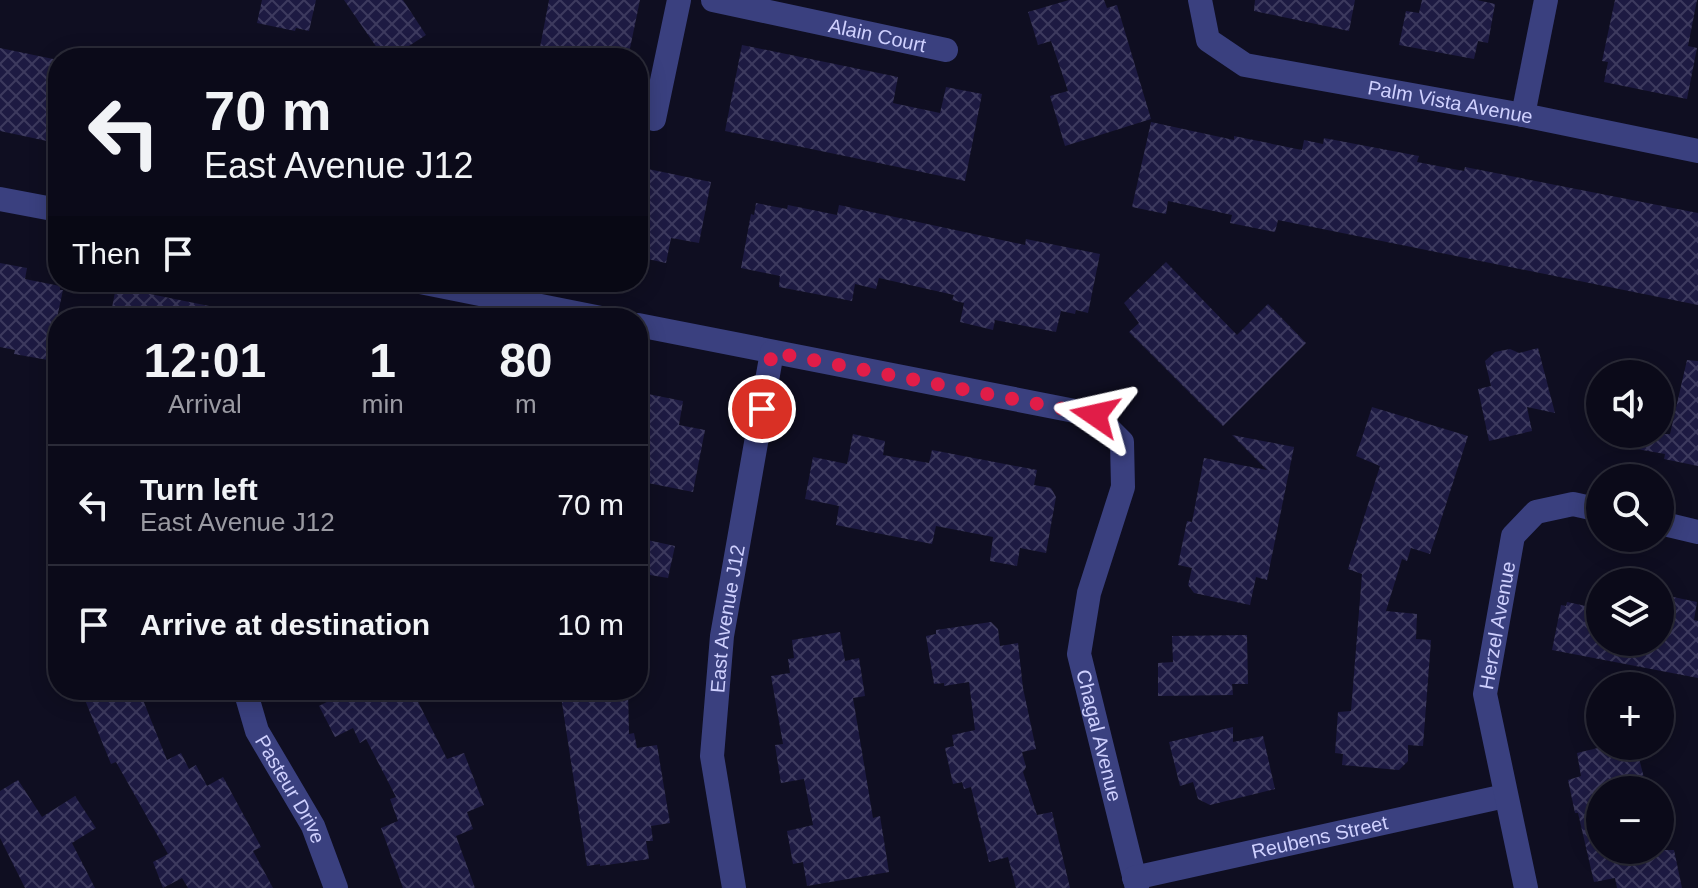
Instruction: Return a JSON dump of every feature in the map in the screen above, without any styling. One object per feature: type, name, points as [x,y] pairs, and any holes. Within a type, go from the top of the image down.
[{"type":"street","points":[[654,119],[679,0]]},
{"type":"street","name":"Alain Court","points":[[713,0],[946,50]]},
{"type":"street","name":"Palm Vista Avenue","points":[[1200,0],[1208,40],[1245,65],[1523,115],[1698,151]]},
{"type":"street","points":[[1523,115],[1546,0]]},
{"type":"street","points":[[0,199],[48,208]]},
{"type":"street","points":[[470,292],[551,308]]},
{"type":"street","points":[[648,327],[772,352]]},
{"type":"street","name":"Chagal Avenue","points":[[772,352],[1095,415],[1122,442],[1123,487],[1089,593],[1079,654],[1135,883]]},
{"type":"street","name":"East Avenue J12","points":[[734,888],[712,756],[722,636],[772,352]]},
{"type":"street","name":"Herzel Avenue","points":[[1526,888],[1485,694],[1513,536],[1536,512],[1573,504],[1586,507]]},
{"type":"street","points":[[1674,526],[1698,532]]},
{"type":"street","name":"Pasteur Drive","points":[[248,700],[257,731],[313,826],[336,888]]},
{"type":"street","name":"Reubens Street","points":[[1135,883],[1505,796]]},
{"type":"building","points":[[262,0],[316,0],[309,31],[257,23]]},
{"type":"building","points":[[344,0],[403,0],[426,35],[406,48],[377,48]]},
{"type":"building","points":[[549,0],[640,0],[630,48],[540,48]]},
{"type":"building","points":[[1069,0],[1104,0],[1107,8],[1117,5],[1151,119],[1065,146],[1050,96],[1068,91],[1051,41],[1038,45],[1028,12]]},
{"type":"building","points":[[1255,0],[1355,0],[1349,31],[1254,11]]},
{"type":"building","points":[[1422,0],[1477,0],[1495,4],[1488,43],[1478,41],[1474,59],[1399,45],[1406,11],[1419,13]]},
{"type":"building","points":[[1615,0],[1697,0],[1688,46],[1697,48],[1687,99],[1604,82],[1608,62],[1602,61]]},
{"type":"building","points":[[742,45],[898,77],[893,103],[940,113],[946,87],[982,94],[965,181],[725,131]]},
{"type":"building","points":[[0,48],[48,58],[47,141],[0,131]]},
{"type":"building","points":[[1151,122],[1234,140],[1234,136],[1302,150],[1304,140],[1323,144],[1324,138],[1419,156],[1417,162],[1464,171],[1465,167],[1698,213],[1698,305],[1278,220],[1275,232],[1230,223],[1232,215],[1168,201],[1166,214],[1132,207]]},
{"type":"building","points":[[648,169],[711,182],[699,243],[671,238],[666,263],[648,259]]},
{"type":"building","points":[[756,203],[787,209],[788,205],[837,215],[839,205],[1025,245],[1026,239],[1100,254],[1088,313],[1061,311],[1056,332],[995,320],[993,330],[960,322],[964,303],[952,300],[954,295],[879,278],[876,289],[855,284],[852,301],[779,287],[780,276],[741,268]]},
{"type":"building","points":[[1166,262],[1237,335],[1268,304],[1306,343],[1223,426],[1129,332],[1139,323],[1124,303]]},
{"type":"building","points":[[0,263],[27,268],[25,279],[48,284],[48,292],[63,292],[59,308],[48,308],[48,360],[14,354],[15,350],[0,347]]},
{"type":"building","points":[[115,292],[140,292],[214,307],[214,308],[112,308]]},
{"type":"building","points":[[1538,348],[1555,413],[1527,407],[1532,431],[1489,441],[1478,389],[1491,386],[1485,361],[1495,352],[1510,349],[1519,353]]},
{"type":"building","points":[[1687,360],[1698,361],[1698,466],[1664,459],[1665,454],[1631,448],[1674,448],[1674,417]]},
{"type":"building","points":[[648,394],[683,401],[679,425],[705,430],[693,492],[648,483]]},
{"type":"building","points":[[1372,407],[1468,436],[1430,554],[1411,548],[1407,561],[1402,559],[1386,611],[1417,614],[1416,639],[1431,640],[1423,746],[1408,745],[1408,761],[1399,770],[1342,765],[1343,754],[1335,753],[1338,712],[1351,711],[1362,574],[1348,569],[1380,466],[1356,456]]},
{"type":"building","points":[[853,434],[885,441],[883,455],[929,463],[932,450],[1037,470],[1034,485],[1051,488],[1056,497],[1046,553],[1020,548],[1017,566],[990,561],[993,537],[936,526],[932,544],[836,525],[839,506],[805,499],[813,457],[847,464]]},
{"type":"building","points":[[1232,435],[1294,447],[1267,580],[1256,577],[1250,605],[1194,593],[1188,585],[1192,568],[1178,565],[1187,521],[1192,522],[1204,458],[1267,470]]},
{"type":"building","points":[[648,540],[675,546],[668,578],[648,575]]},
{"type":"building","points":[[1674,597],[1697,602],[1694,620],[1698,621],[1698,678],[1552,650],[1561,605],[1566,606],[1567,602],[1586,606],[1586,656],[1674,656]]},
{"type":"building","points":[[991,622],[998,629],[1000,646],[1018,643],[1023,688],[1036,749],[1022,752],[1026,767],[1023,772],[1037,815],[1052,812],[1070,888],[1016,888],[1008,857],[989,862],[971,787],[964,789],[962,782],[953,784],[945,748],[954,746],[952,735],[975,730],[969,682],[944,686],[944,683],[934,684],[926,636],[936,634],[936,630]]},
{"type":"building","points":[[840,632],[845,661],[859,658],[865,696],[853,698],[873,818],[880,816],[889,872],[807,886],[803,862],[793,864],[787,831],[813,825],[804,779],[781,783],[775,745],[783,744],[771,676],[790,673],[788,659],[794,658],[792,640]]},
{"type":"building","points":[[1247,635],[1248,684],[1232,684],[1233,695],[1158,696],[1158,663],[1173,662],[1172,636]]},
{"type":"building","points":[[85,700],[143,700],[167,760],[181,753],[189,769],[196,765],[207,786],[223,777],[261,847],[253,851],[273,888],[188,888],[182,878],[163,888],[153,862],[168,854],[116,762],[111,764]]},
{"type":"building","points":[[331,700],[417,700],[447,759],[464,753],[484,805],[467,812],[473,829],[456,836],[475,888],[403,888],[381,828],[398,821],[390,799],[396,797],[366,739],[360,743],[353,728],[335,737],[319,706]]},
{"type":"building","points":[[562,700],[628,700],[629,734],[634,733],[637,748],[657,745],[670,823],[651,826],[653,841],[646,841],[649,859],[587,866]]},
{"type":"building","points":[[1233,727],[1233,742],[1263,736],[1275,789],[1210,805],[1198,799],[1193,782],[1180,786],[1169,742]]},
{"type":"building","points":[[1586,751],[1586,760],[1640,760],[1644,776],[1586,776],[1586,848],[1568,780],[1581,776],[1577,753]]},
{"type":"building","points":[[18,780],[42,817],[75,796],[96,828],[72,843],[95,888],[25,888],[0,838],[0,791]]},
{"type":"building","points":[[1674,850],[1682,888],[1617,888],[1615,878],[1594,882],[1590,864],[1674,864]]},
{"type":"route","points":[[762,409],[772,352],[1095,415]]}]
